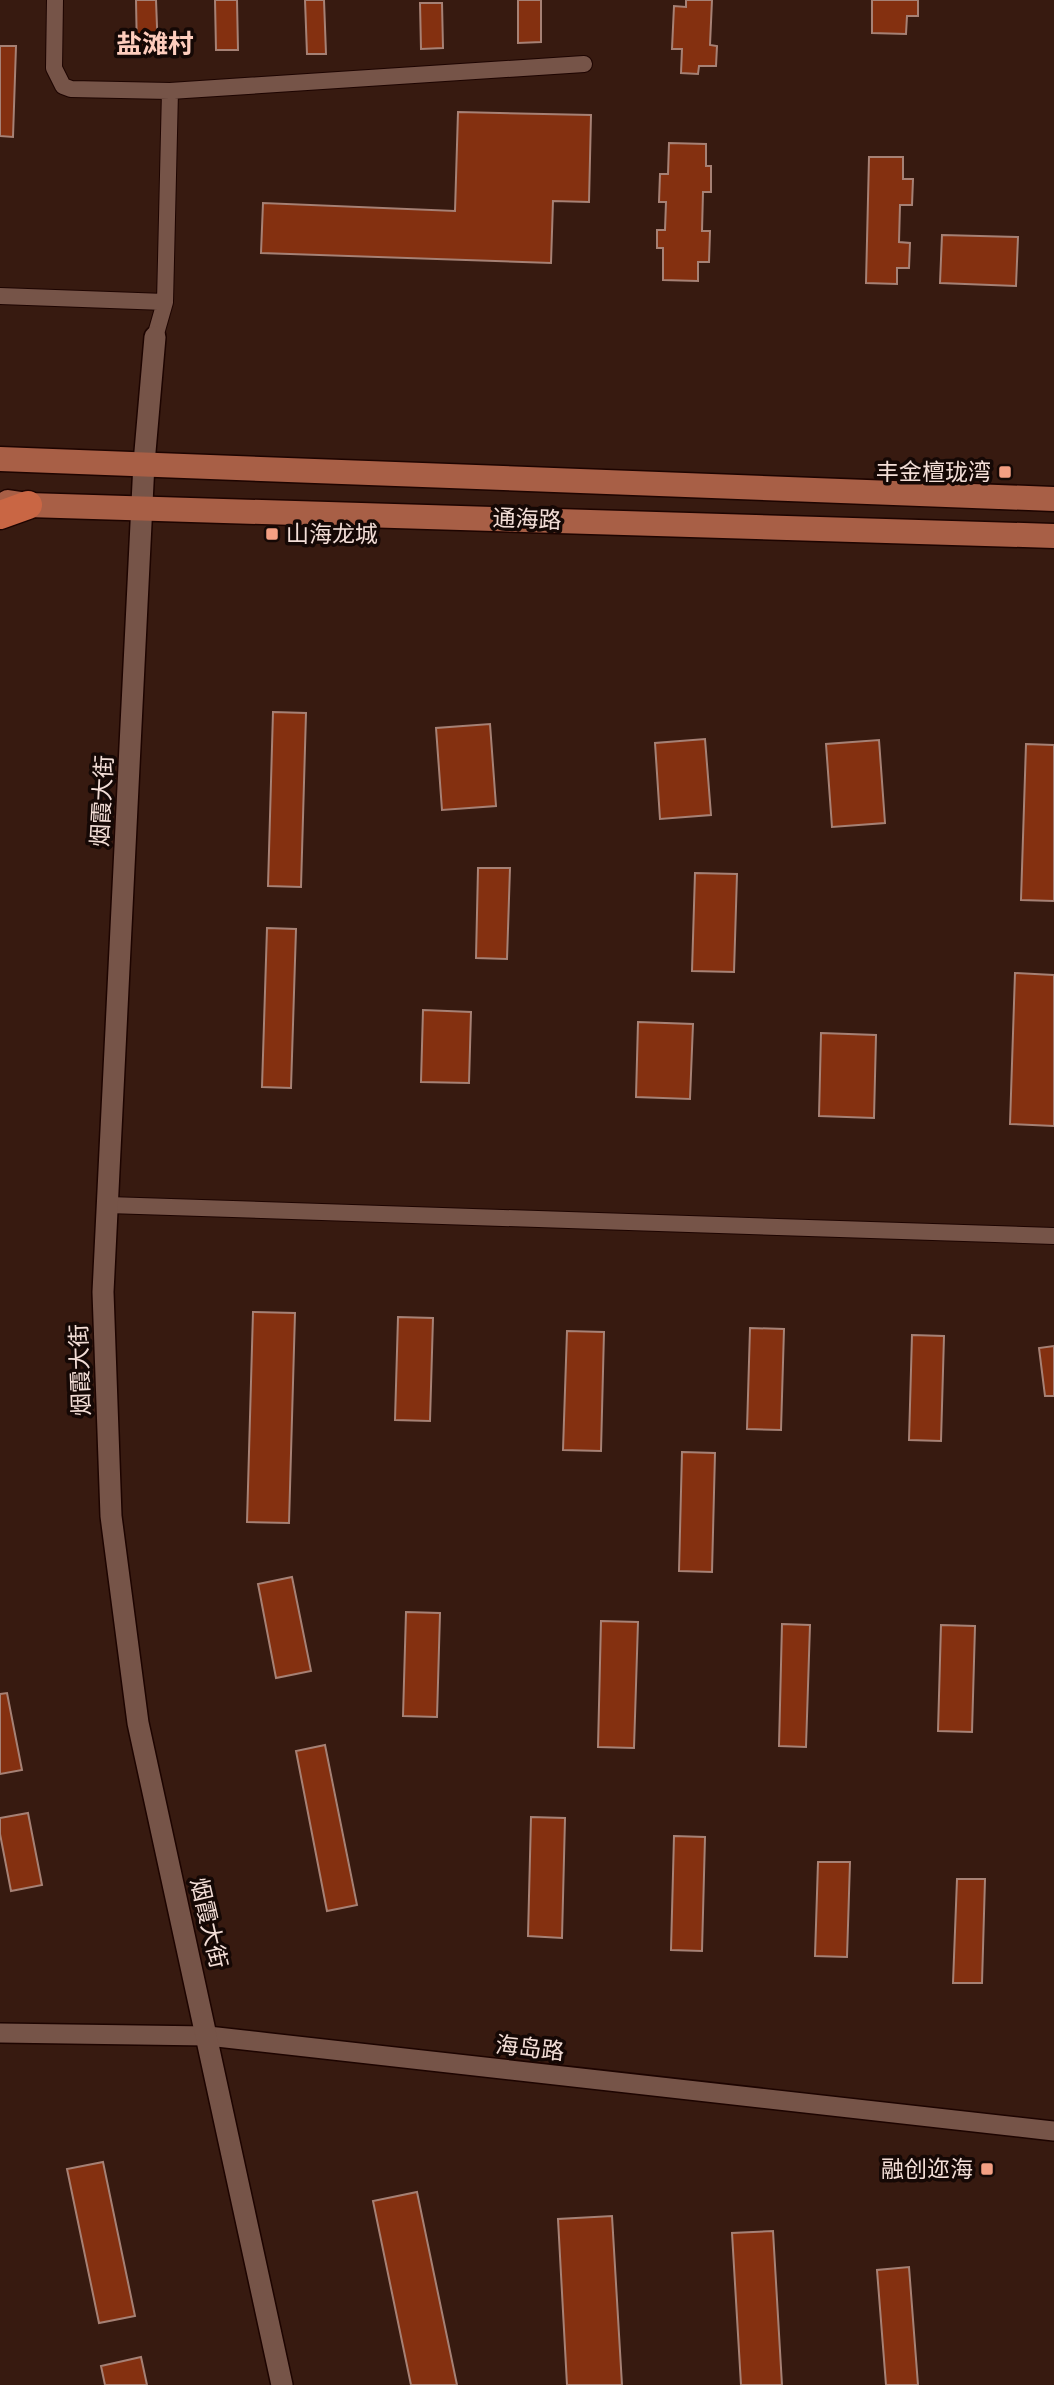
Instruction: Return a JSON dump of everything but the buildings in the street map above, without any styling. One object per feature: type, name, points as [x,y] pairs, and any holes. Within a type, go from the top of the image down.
[{"type":"highway","points":[[0,515],[28,505]]},
{"type":"main road","name":"烟霞大街","points":[[155,337],[144,463],[103,1292],[110,1516],[138,1723],[282,2385]]},
{"type":"main road","name":"通海路","points":[[0,459],[1054,499]]},
{"type":"main road","name":"通海路","points":[[0,501],[28,505],[1054,536]]},
{"type":"street","points":[[55,0],[54,68],[63,86],[82,90],[170,91],[584,64]]},
{"type":"street","points":[[155,337],[165,302],[170,91]]},
{"type":"street","points":[[0,296],[165,302]]},
{"type":"street","points":[[108,1205],[1054,1236]]},
{"type":"street","name":"海岛路","points":[[0,2033],[208,2036],[1054,2131]]},
{"type":"place","name":"丰金檀珑湾","points":[[1005,472]]},
{"type":"place","name":"山海龙城","points":[[272,534]]},
{"type":"place","name":"融创迩海","points":[[987,2169]]},
{"type":"district","name":"盐滩村","points":[[155,44]]}]
